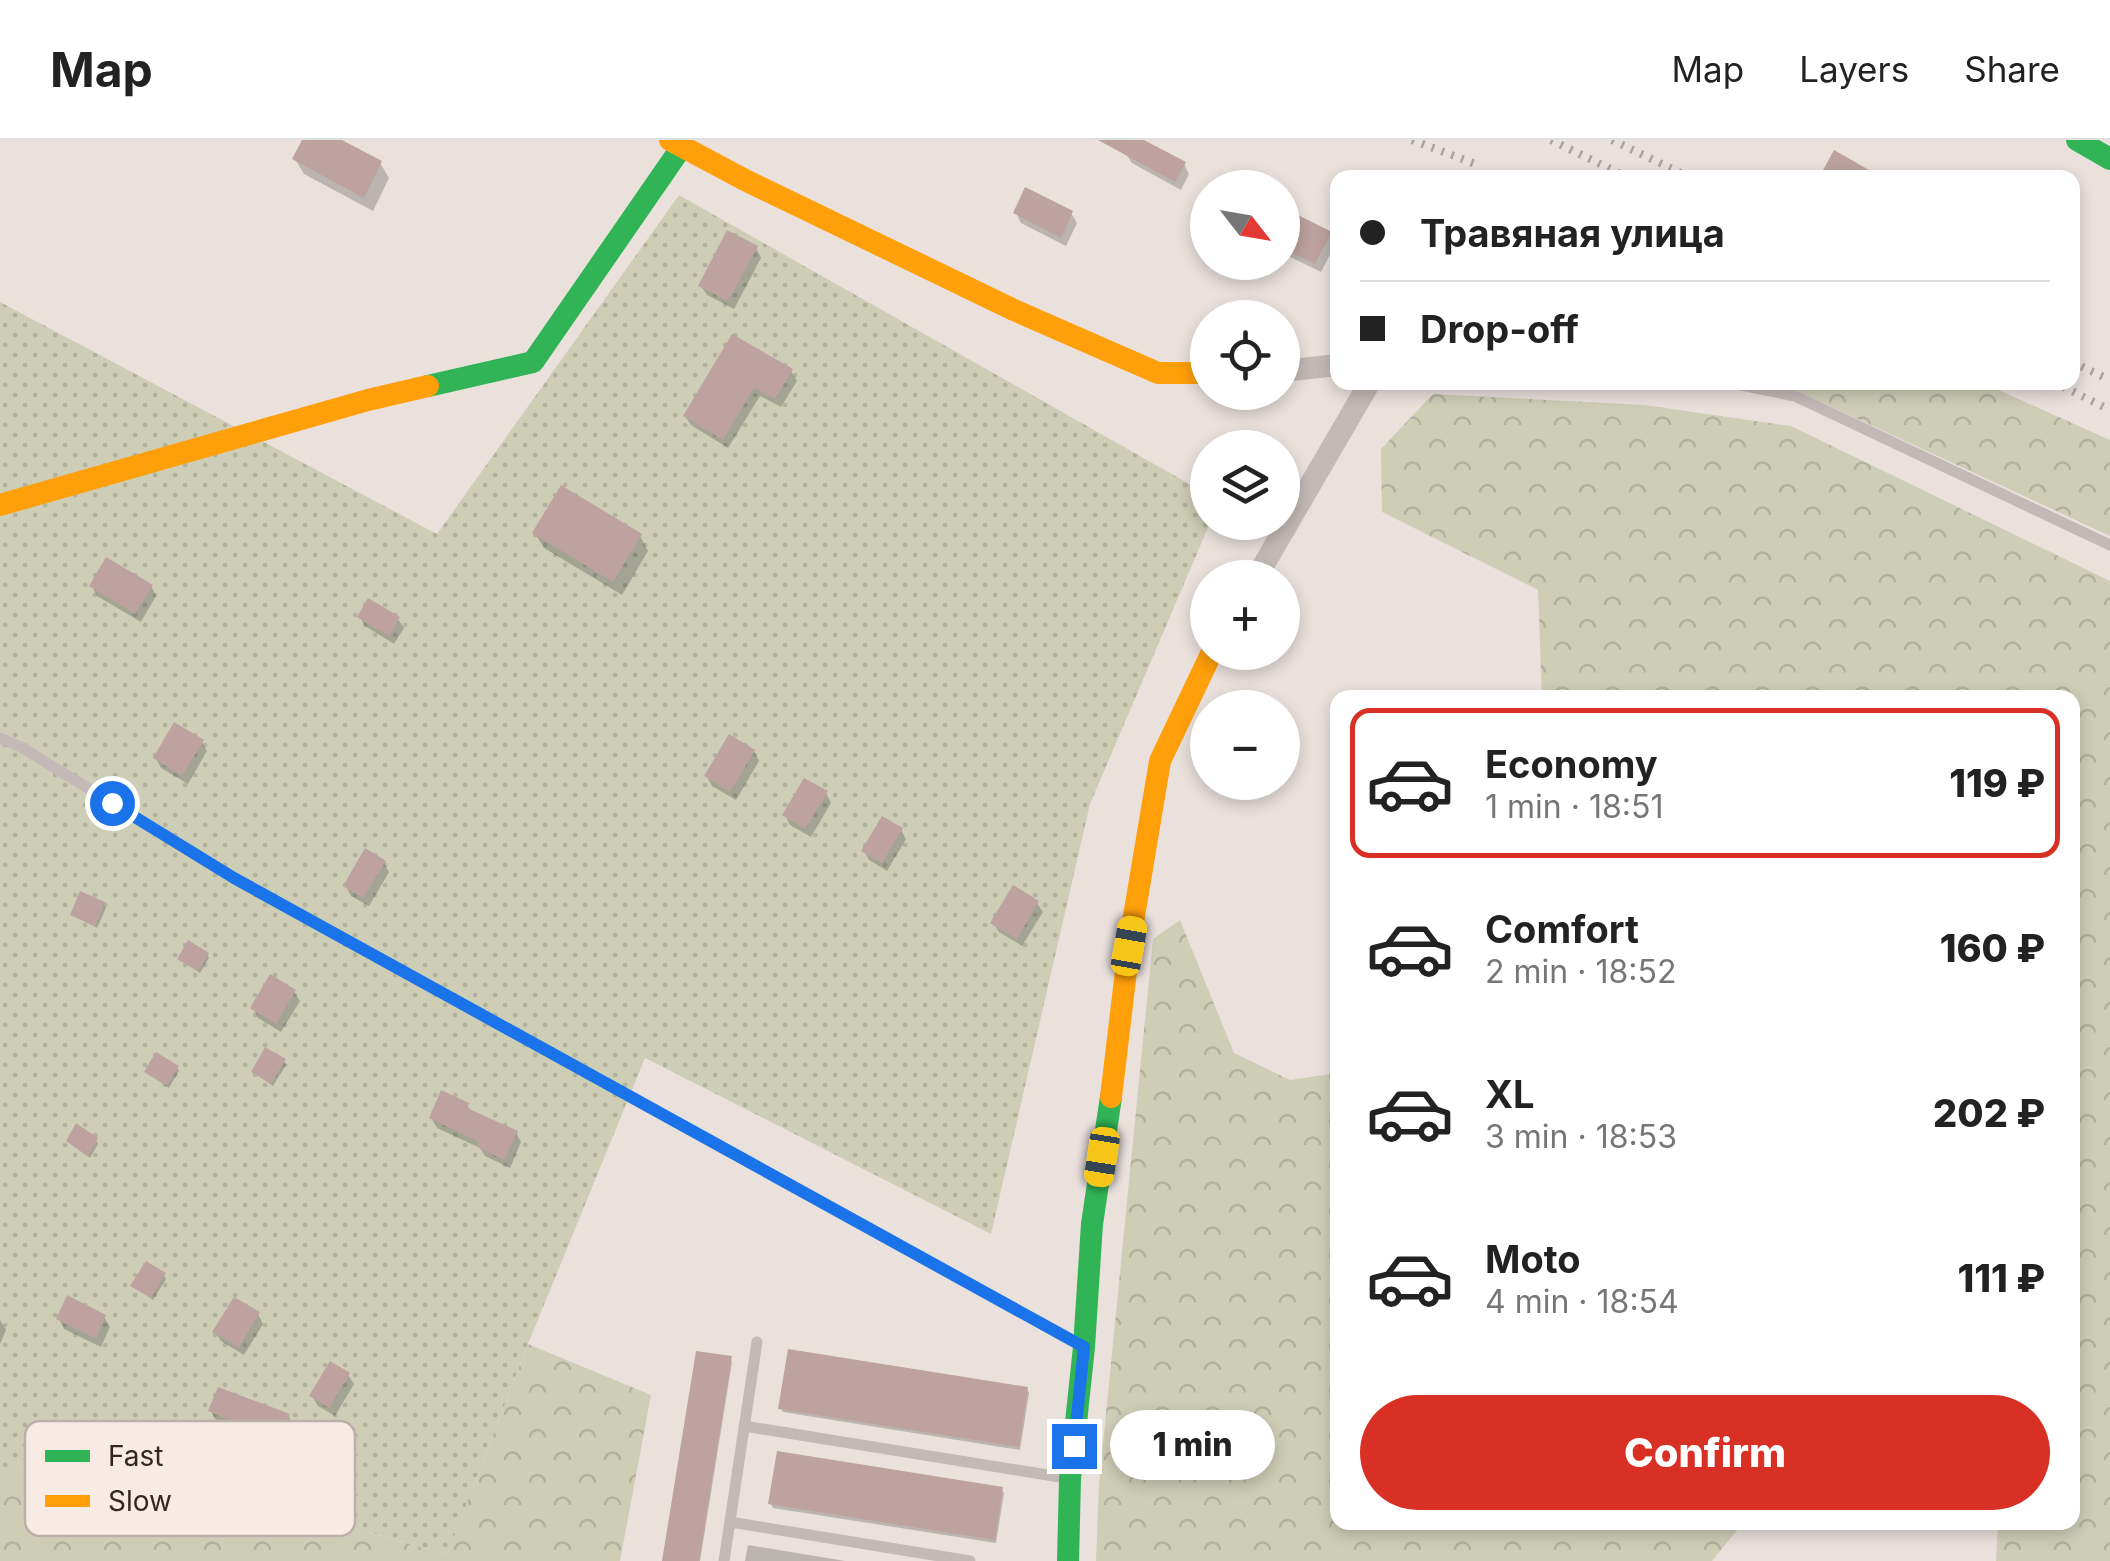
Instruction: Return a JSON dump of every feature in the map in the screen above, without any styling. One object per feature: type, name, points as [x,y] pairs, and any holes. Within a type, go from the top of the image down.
[{"type":"street","points":[[2077,140],[2110,159]]},
{"type":"street","points":[[0,505],[368,400],[533,362],[676,144],[1014,310],[1158,373],[1190,373]]},
{"type":"street","points":[[1300,369],[1330,366]]},
{"type":"street","points":[[1266,560],[1365,390]]},
{"type":"street","points":[[1068,1561],[1070,1479],[1092,1224],[1129,946],[1160,761],[1203,670]]},
{"type":"lane","points":[[1765,390],[1794,396],[2110,545]]},
{"type":"lane","points":[[0,738],[21,747],[234,878],[1084,1347]]},
{"type":"lane","points":[[724,1561],[756,1342]]},
{"type":"lane","points":[[744,1426],[1070,1479]]},
{"type":"lane","points":[[730,1522],[970,1561]]},
{"type":"green space","points":[[679,195],[1190,484],[1190,540],[1203,540],[1194,560],[1190,560],[1190,570],[1090,804],[991,1234],[645,1058],[447,1555],[355,1528],[355,1421],[25,1421],[25,1454],[0,1487],[0,302],[437,534]]},
{"type":"green space","points":[[1795,390],[1999,390],[2110,440],[2110,536]]},
{"type":"green space","points":[[1433,394],[1645,405],[1791,426],[2110,581],[2110,1561],[1996,1561],[1998,1530],[2080,1530],[2080,690],[1542,690],[1538,590],[1382,512],[1381,449]]},
{"type":"green space","points":[[1180,920],[1234,1053],[1290,1080],[1330,1074],[1330,1530],[1737,1530],[1712,1561],[1096,1561],[1099,1484],[1153,939]]},
{"type":"green space","points":[[528,1344],[651,1395],[620,1561],[0,1561],[0,1487],[25,1454],[25,1536],[355,1536],[355,1528],[447,1555]]},
{"type":"building","points":[[302,140],[342,140],[382,161],[364,198],[292,159]]},
{"type":"building","points":[[1098,140],[1144,140],[1186,162],[1175,182]]},
{"type":"building","points":[[1834,150],[1869,170],[1823,170]]},
{"type":"building","points":[[1025,187],[1073,211],[1061,238],[1013,213]]},
{"type":"building","points":[[1300,216],[1330,231],[1315,264],[1300,257]]},
{"type":"building","points":[[727,230],[758,246],[728,301],[698,286]]},
{"type":"building","points":[[732,334],[793,369],[775,399],[754,388],[723,440],[683,416]]},
{"type":"building","points":[[561,485],[642,534],[613,582],[532,533]]},
{"type":"building","points":[[106,557],[153,585],[135,614],[89,586]]},
{"type":"building","points":[[368,598],[400,617],[389,636],[357,617]]},
{"type":"building","points":[[174,722],[204,740],[182,776],[153,758]]},
{"type":"building","points":[[729,734],[755,750],[730,792],[704,776]]},
{"type":"building","points":[[804,778],[828,791],[805,829],[782,815]]},
{"type":"building","points":[[882,816],[903,828],[882,863],[861,851]]},
{"type":"building","points":[[365,848],[386,861],[363,898],[343,886]]},
{"type":"building","points":[[1013,885],[1039,901],[1017,939],[990,923]]},
{"type":"building","points":[[80,891],[105,902],[95,926],[70,915]]},
{"type":"building","points":[[188,940],[209,953],[198,971],[177,959]]},
{"type":"building","points":[[270,974],[296,990],[276,1024],[250,1008]]},
{"type":"building","points":[[265,1047],[286,1059],[271,1084],[251,1072]]},
{"type":"building","points":[[156,1052],[179,1066],[167,1086],[144,1072]]},
{"type":"building","points":[[441,1090],[469,1103],[467,1108],[518,1131],[504,1160],[477,1147],[479,1142],[429,1118]]},
{"type":"building","points":[[76,1123],[98,1138],[87,1156],[66,1141]]},
{"type":"building","points":[[146,1261],[166,1273],[151,1298],[130,1286]]},
{"type":"building","points":[[67,1295],[106,1315],[96,1339],[56,1319]]},
{"type":"building","points":[[234,1297],[260,1312],[239,1347],[212,1332]]},
{"type":"building","points":[[788,1349],[1028,1387],[1019,1447],[778,1409]]},
{"type":"building","points":[[696,1351],[732,1356],[699,1561],[662,1561]]},
{"type":"building","points":[[330,1361],[350,1373],[329,1408],[309,1396]]},
{"type":"building","points":[[218,1387],[290,1414],[287,1421],[232,1421],[208,1411]]},
{"type":"building","points":[[777,1451],[1003,1487],[995,1540],[768,1504]]},
{"type":"railway","points":[[1412,140],[1478,165]]},
{"type":"railway","points":[[1551,140],[1613,170]]},
{"type":"railway","points":[[1612,140],[1674,170]]},
{"type":"railway","points":[[2080,366],[2110,380]]},
{"type":"railway","points":[[2070,390],[2110,410]]},
{"type":"traffic: fast","points":[[2077,140],[2110,159]]},
{"type":"traffic: fast","points":[[428,386],[533,362],[681,148]]},
{"type":"traffic: fast","points":[[1068,1561],[1070,1479],[1092,1224],[1111,1097]]},
{"type":"traffic: slow","points":[[670,140],[1014,310],[1158,373],[1190,373]]},
{"type":"traffic: slow","points":[[0,505],[428,386]]},
{"type":"traffic: slow","points":[[1111,1097],[1129,946],[1160,761],[1203,670]]},
{"type":"route","points":[[112,803],[234,878],[1084,1347],[1074,1446]]}]
